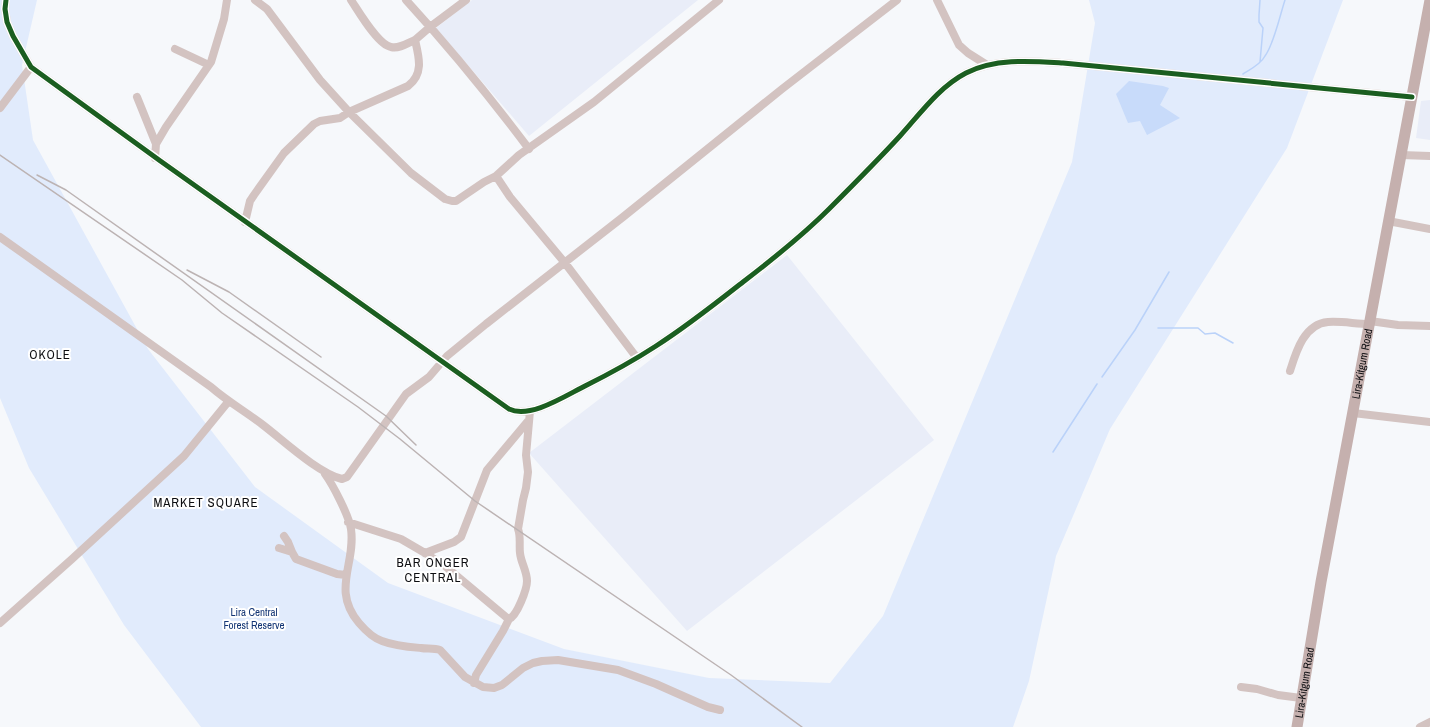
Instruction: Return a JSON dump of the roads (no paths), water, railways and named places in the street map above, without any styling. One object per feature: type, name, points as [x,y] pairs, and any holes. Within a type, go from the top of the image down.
[{"type":"main road","name":"Lira-Kitgum Road","points":[[1297,727],[1321,582],[1430,0]]},
{"type":"street","points":[[6,0],[5,10],[7,22],[31,68],[245,222],[509,409],[515,411],[530,411],[540,408],[576,391],[638,358],[701,314],[800,236],[840,198],[938,94],[965,74],[987,65],[1024,61],[1063,63],[1412,97]]},
{"type":"street","points":[[156,144],[211,62],[224,19],[226,0]]},
{"type":"street","points":[[255,0],[267,9],[320,80],[349,112],[411,173],[445,199],[452,201],[456,201],[484,182],[496,176],[519,155],[594,102],[719,0]]},
{"type":"street","points":[[351,0],[380,41],[387,46],[398,48],[415,40],[466,0]]},
{"type":"street","points":[[406,0],[486,93],[528,149]]},
{"type":"street","points":[[0,237],[211,387],[228,402],[263,425],[322,470],[336,478],[342,479],[347,477],[406,394],[429,377],[447,356],[782,89],[897,0]]},
{"type":"street","points":[[937,0],[959,45],[968,53],[987,65]]},
{"type":"street","points":[[245,222],[250,201],[284,153],[314,124],[320,121],[340,118],[349,112],[414,82],[418,75],[420,66],[415,40]]},
{"type":"street","points":[[175,49],[209,65]]},
{"type":"street","points":[[0,108],[31,68]]},
{"type":"street","points":[[137,97],[156,144],[155,158]]},
{"type":"street","points":[[1401,155],[1430,156]]},
{"type":"street","points":[[496,176],[510,197],[565,263],[638,358]]},
{"type":"street","points":[[1388,221],[1430,229]]},
{"type":"street","points":[[1290,371],[1305,335],[1314,327],[1327,322],[1370,322],[1430,326]]},
{"type":"street","points":[[0,623],[43,586],[184,456],[228,402]]},
{"type":"street","points":[[475,679],[504,631],[509,619],[512,618],[517,610],[527,582],[520,556],[520,534],[518,529],[528,472],[526,455],[530,411]]},
{"type":"street","points":[[1353,413],[1430,422]]},
{"type":"street","points":[[425,552],[459,540],[487,470],[528,421]]},
{"type":"street","points":[[322,470],[330,481],[351,529],[351,551],[345,588],[346,599],[355,618],[366,631],[382,641],[440,650],[465,677],[475,679],[484,688],[494,688],[502,685],[523,668],[533,663],[558,660],[618,670],[642,678],[708,707],[720,710]]},
{"type":"street","points":[[348,522],[401,539],[425,552],[445,566],[509,619]]},
{"type":"street","points":[[284,536],[296,559],[337,574],[346,575]]},
{"type":"street","points":[[279,548],[292,552]]},
{"type":"street","points":[[1241,687],[1257,689],[1278,695],[1302,698]]},
{"type":"street","points":[[1420,727],[1430,722]]},
{"type":"waterway","points":[[1260,0],[1259,22],[1263,28],[1260,62]]},
{"type":"waterway","points":[[1243,74],[1258,64],[1268,51],[1274,37],[1285,0]]},
{"type":"waterway","points":[[1102,377],[1135,330],[1169,272]]},
{"type":"waterway","points":[[1158,328],[1198,328],[1205,334],[1215,333],[1233,343]]},
{"type":"waterway","points":[[1053,452],[1097,384]]},
{"type":"railway","points":[[0,155],[182,280],[222,313],[358,407],[400,439],[475,501],[731,675],[802,727]]},
{"type":"railway","points":[[37,175],[66,190],[386,416],[416,445]]},
{"type":"railway","points":[[187,270],[229,292],[321,357]]},
{"type":"district","name":"OKOLE","points":[[50,354]]},
{"type":"district","name":"MARKET SQUARE","points":[[206,502]]},
{"type":"district","name":"BAR ONGER CENTRAL","points":[[433,570]]},
{"type":"park label","name":"Lira Central Forest Reserve","points":[[254,618]]}]
